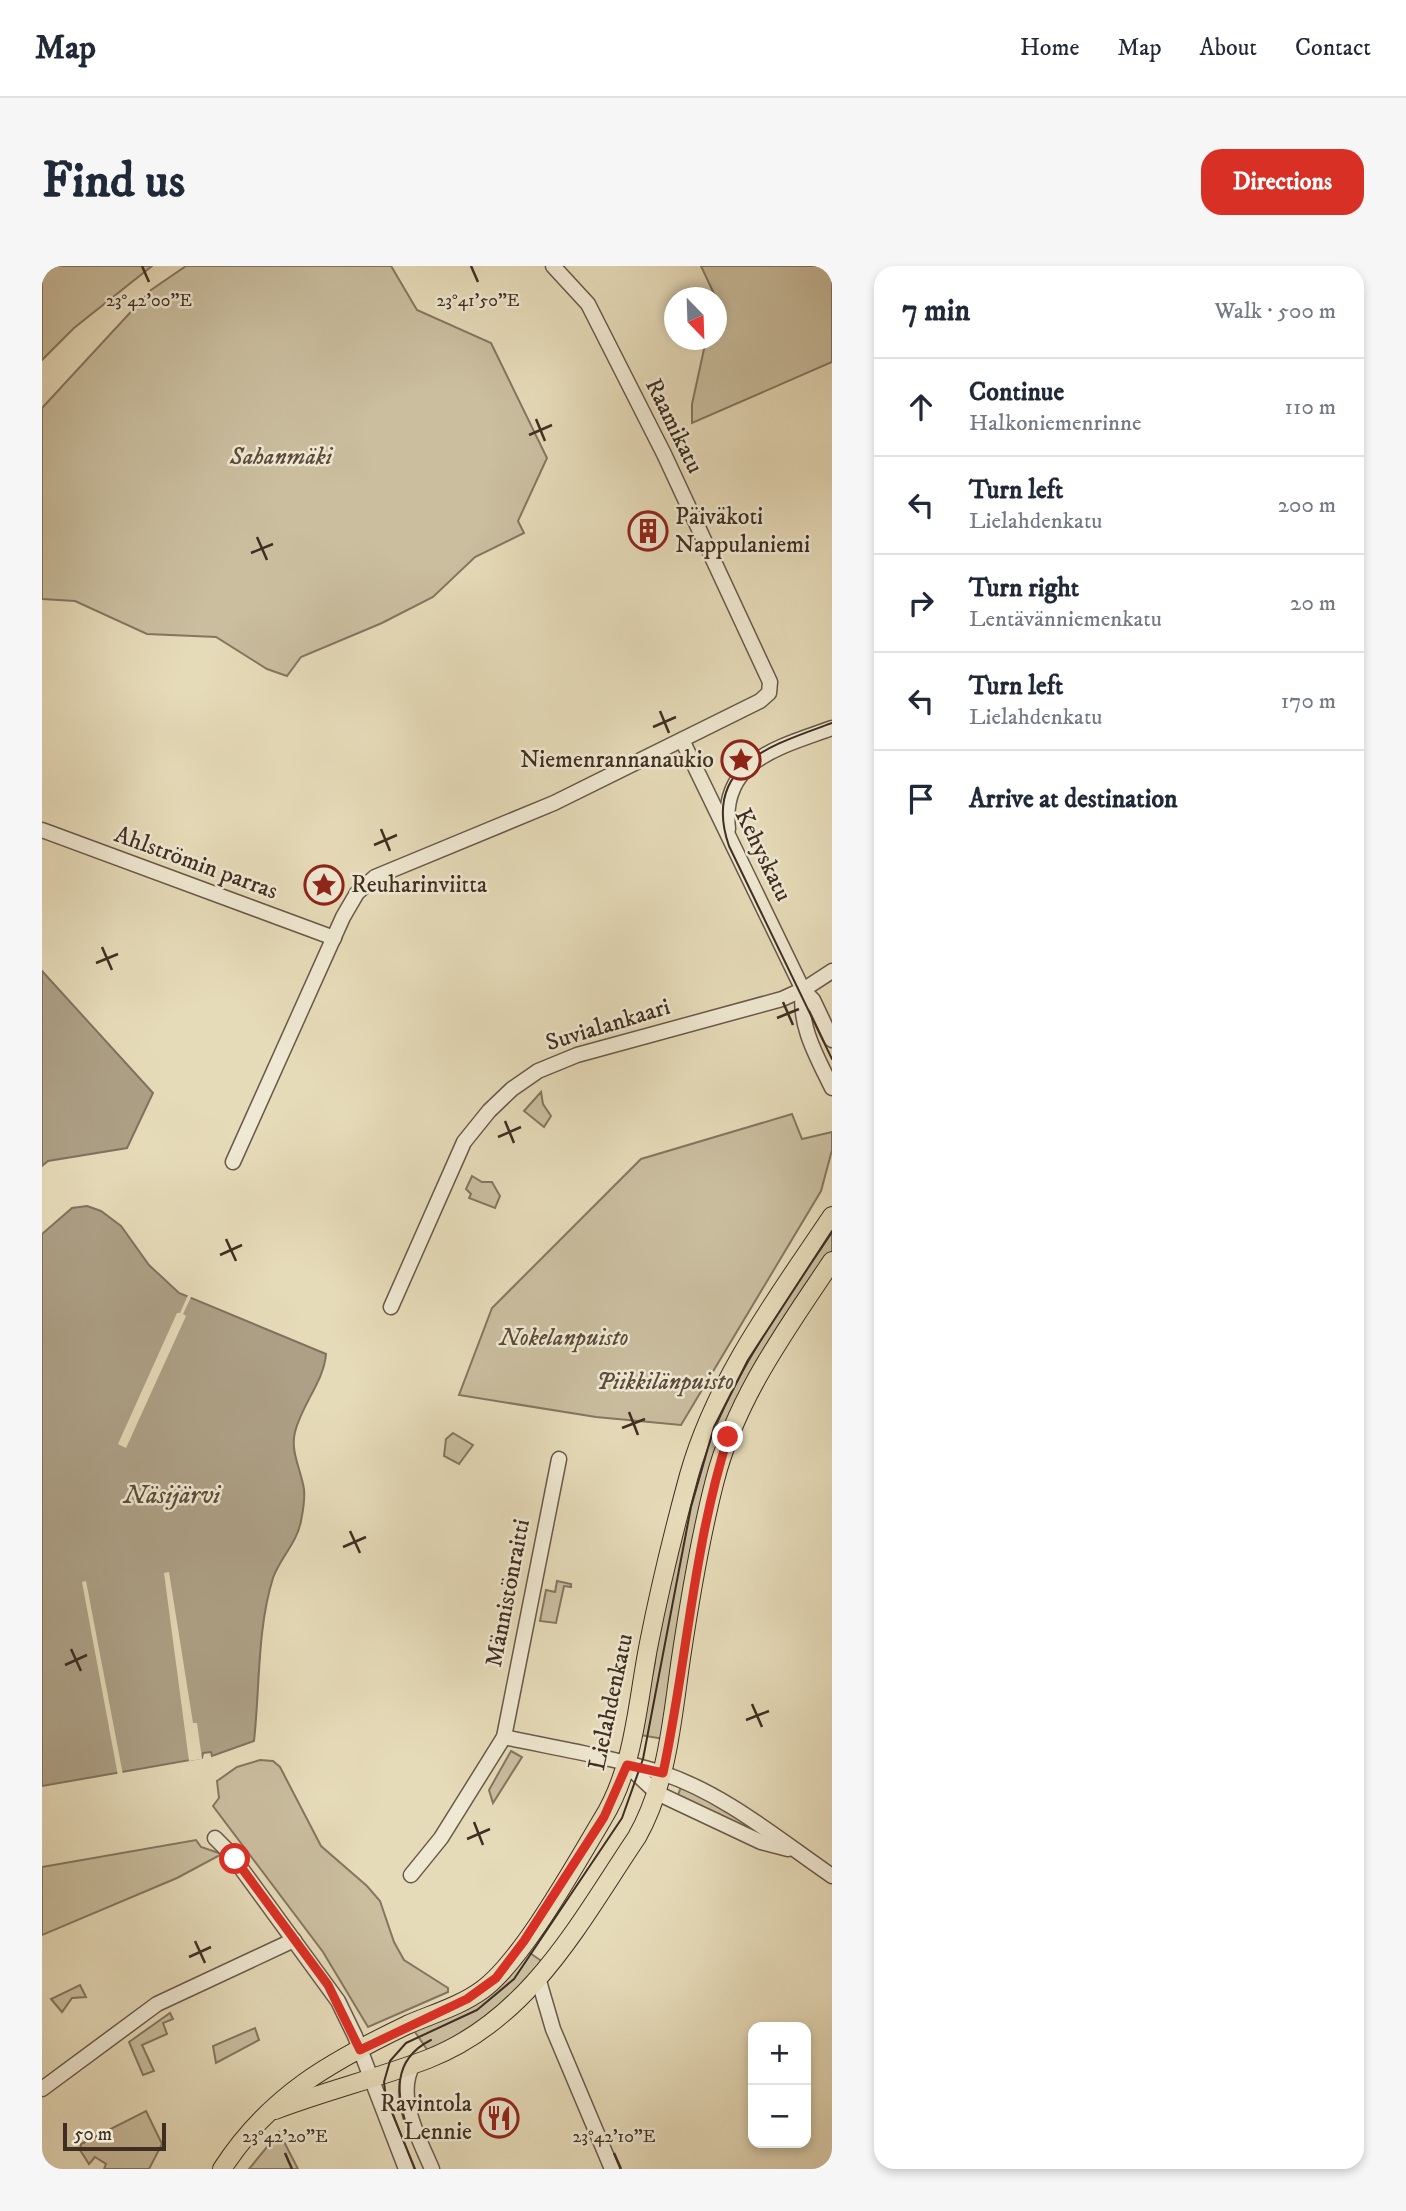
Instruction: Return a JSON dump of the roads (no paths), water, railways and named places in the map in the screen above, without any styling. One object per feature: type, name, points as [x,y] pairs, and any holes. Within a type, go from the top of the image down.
[{"type":"main road","name":"Lielahdenkatu","points":[[222,2169],[243,2138],[294,2087],[360,2050],[467,1999],[496,1978],[524,1941],[604,1817],[627,1765],[649,1640],[703,1432],[729,1375],[832,1216]]},
{"type":"main road","name":"Lielahdenkatu","points":[[265,2114],[449,2050],[490,2026],[538,1981],[637,1837],[663,1773],[687,1614],[715,1479],[728,1437],[749,1390],[832,1261]]},
{"type":"street","name":"Raamikatu","points":[[553,266],[578,290],[594,315],[664,454],[770,682],[769,693],[760,701],[682,740]]},
{"type":"street","points":[[729,837],[726,815],[731,792],[748,767],[771,751],[832,728]]},
{"type":"street","name":"Kehyskatu","points":[[682,740],[803,990],[813,1000],[832,1040]]},
{"type":"street","points":[[233,1162],[334,939],[357,894],[375,877],[554,803],[682,740]]},
{"type":"street","name":"Ahlströmin parras","points":[[42,830],[334,939]]},
{"type":"street","name":"Suvialankaari","points":[[391,1307],[464,1142],[512,1089],[538,1071],[577,1055],[782,999],[803,990],[832,971]]},
{"type":"street","name":"Kehyskatu","points":[[803,990],[801,1005],[806,1027],[832,1088]]},
{"type":"street","name":"Männistönraitti","points":[[504,1737],[559,1459]]},
{"type":"street","points":[[411,1875],[441,1838],[504,1737],[663,1773],[769,1829],[793,1851],[832,1876]]},
{"type":"street","points":[[627,1765],[657,1793],[761,1842],[793,1851]]},
{"type":"street","points":[[215,1838],[230,1853],[338,2001],[406,2169]]},
{"type":"street","points":[[42,2089],[157,2004],[294,1940]]},
{"type":"street","points":[[538,1981],[553,2029],[612,2169]]},
{"type":"street","points":[[414,2063],[407,2073],[407,2096],[432,2169]]},
{"type":"water","points":[[42,971],[153,1093],[127,1148],[48,1161],[42,1166]]},
{"type":"water","name":"Näsijärvi","points":[[87,1206],[101,1211],[121,1226],[149,1265],[179,1293],[326,1354],[321,1374],[295,1432],[295,1453],[304,1489],[303,1509],[299,1529],[276,1571],[268,1597],[254,1741],[212,1756],[211,1752],[203,1753],[202,1758],[42,1786],[42,1234],[72,1208]]},
{"type":"tram line","points":[[832,723],[787,740],[748,762],[733,777],[725,796],[723,818],[729,846],[832,1059]]},
{"type":"tram line","points":[[415,2169],[386,2098],[384,2082],[390,2061],[406,2043],[477,2010],[514,1979],[622,1818],[643,1759],[691,1507],[714,1427],[748,1360],[832,1231]]},
{"type":"tram line","points":[[409,2133],[401,2106],[400,2080],[409,2058],[431,2040]]},
{"type":"place","name":"Päiväkoti Nappulaniemi","points":[[648,531]]},
{"type":"place","name":"Niemenrannanaukio","points":[[741,760]]},
{"type":"place","name":"Reuharinviitta","points":[[324,885]]},
{"type":"place","name":"Ravintola Lennie","points":[[499,2118]]},
{"type":"park label","name":"Sahanmäki","points":[[281,457]]},
{"type":"park label","name":"Nokelanpuisto","points":[[564,1338]]},
{"type":"park label","name":"Piikkilänpuisto","points":[[665,1382]]}]
